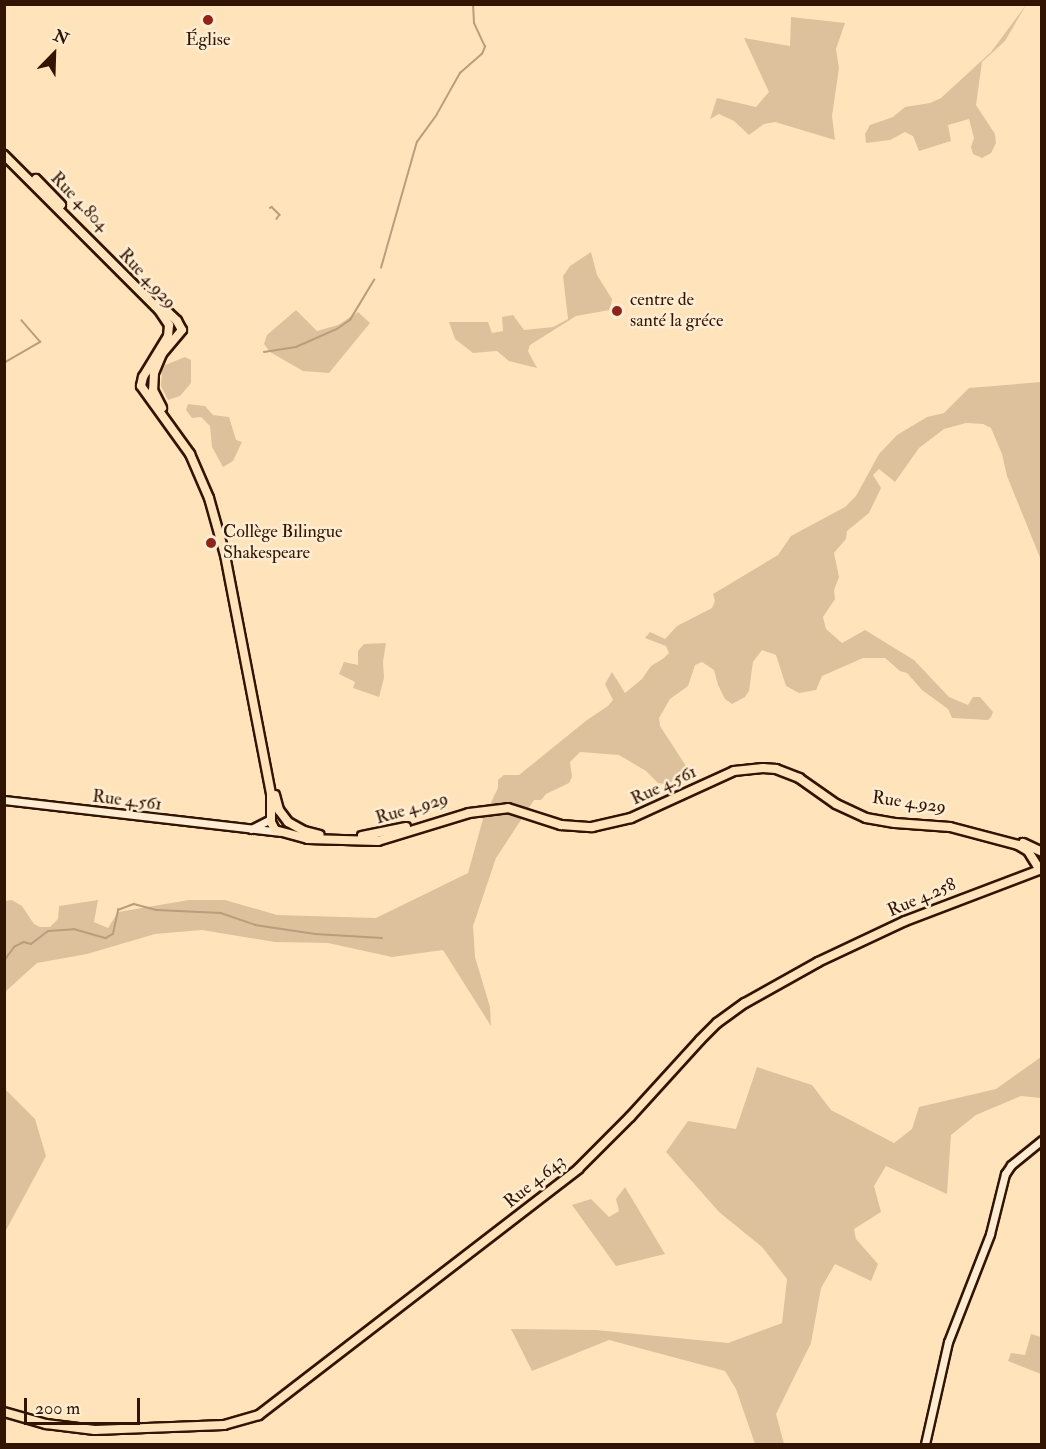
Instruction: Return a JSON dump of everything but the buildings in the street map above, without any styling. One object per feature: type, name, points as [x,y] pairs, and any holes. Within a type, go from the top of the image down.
[{"type":"highway","name":"Rue 4.258","points":[[818,962],[927,912],[1040,870]]},
{"type":"highway","name":"Rue 4.643","points":[[4,1412],[50,1425],[95,1430],[224,1425],[259,1415],[579,1169],[717,1023],[746,1003],[818,962]]},
{"type":"main road","name":"Rue 4.804","points":[[4,149],[180,328]]},
{"type":"main road","name":"Rue 4.929","points":[[4,155],[159,310],[170,328],[143,377],[141,384],[143,390]]},
{"type":"main road","points":[[170,328],[180,328]]},
{"type":"main road","name":"Rue 4.929","points":[[153,383],[159,359],[180,328]]},
{"type":"main road","points":[[143,377],[149,376],[161,406],[196,456],[214,497],[235,579],[272,780],[278,806],[285,818],[285,828],[279,832]]},
{"type":"main road","points":[[143,390],[150,390],[153,383]]},
{"type":"main road","points":[[143,390],[190,454],[203,480],[212,508],[225,555],[271,795],[271,822]]},
{"type":"main road","name":"Rue 4.929","points":[[285,818],[294,826],[310,833],[368,836],[470,808],[501,804],[517,805],[566,822],[597,822],[651,806],[739,765],[763,764],[796,773],[840,801],[872,816],[965,826],[1010,839],[1041,852]]},
{"type":"main road","name":"Rue 4.561","points":[[271,822],[279,832],[308,839],[378,841],[469,813],[498,808],[517,809],[561,825],[592,827],[631,818],[734,771],[763,768],[776,769],[799,778],[836,804],[866,818],[895,824],[959,828],[1018,845],[1028,851],[1040,870]]},
{"type":"main road","points":[[271,822],[278,816],[285,818]]},
{"type":"street","name":"Rue 4.561","points":[[4,800],[246,830],[279,832]]},
{"type":"street","points":[[246,830],[271,822]]},
{"type":"street","points":[[925,1444],[948,1342],[990,1234],[1005,1174],[1011,1165],[1041,1140]]},
{"type":"shaded area","points":[[1026,5],[1005,41],[982,62],[976,105],[995,134],[996,143],[991,153],[982,158],[973,154],[971,147],[974,138],[969,119],[948,125],[951,141],[919,151],[913,136],[905,132],[890,140],[866,143],[865,134],[870,125],[893,117],[905,107],[930,103],[941,98],[991,52]]},
{"type":"shaded area","points":[[791,17],[845,23],[836,49],[839,68],[832,116],[835,140],[775,122],[764,124],[749,135],[734,121],[719,114],[710,119],[717,98],[756,107],[769,92],[744,38],[790,46]]},
{"type":"shaded area","points":[[591,252],[597,275],[612,299],[610,310],[576,316],[530,345],[528,351],[537,368],[509,361],[497,351],[473,353],[455,339],[449,322],[488,322],[492,333],[503,331],[502,317],[513,315],[524,330],[553,327],[568,319],[563,276],[570,266]]},
{"type":"shaded area","points":[[296,310],[317,331],[338,325],[358,312],[370,323],[329,373],[303,371],[270,352],[264,344],[267,335]]},
{"type":"shaded area","points":[[185,357],[191,360],[191,383],[180,396],[168,400],[161,386],[162,371],[165,365]]},
{"type":"shaded area","points":[[1041,382],[1041,560],[1007,476],[1002,454],[991,428],[983,424],[966,423],[944,429],[919,448],[895,482],[879,469],[873,475],[881,488],[869,513],[847,531],[846,539],[834,553],[839,577],[834,590],[835,599],[823,617],[826,629],[842,643],[865,630],[914,660],[949,697],[968,705],[973,697],[980,697],[993,712],[991,717],[988,720],[952,718],[948,709],[922,690],[907,673],[900,671],[885,658],[863,658],[822,676],[816,690],[799,693],[786,686],[776,655],[762,650],[753,662],[749,691],[745,697],[732,704],[725,699],[714,670],[702,662],[695,665],[688,686],[670,699],[659,718],[660,726],[686,766],[685,773],[680,778],[666,784],[658,783],[646,771],[619,755],[580,752],[570,762],[572,777],[569,783],[546,794],[541,800],[534,800],[496,858],[473,926],[475,957],[490,1007],[491,1026],[443,950],[392,957],[328,943],[275,942],[202,930],[155,934],[87,954],[37,963],[5,992],[5,901],[12,900],[22,906],[34,924],[40,927],[50,927],[58,919],[59,906],[98,900],[94,922],[108,928],[118,912],[189,900],[225,900],[277,915],[376,918],[468,873],[483,819],[498,788],[498,780],[504,775],[519,775],[587,720],[608,706],[613,700],[605,684],[612,672],[625,693],[642,679],[651,666],[664,658],[669,653],[666,646],[645,638],[650,632],[665,639],[677,626],[712,608],[715,601],[713,594],[778,555],[791,536],[845,507],[856,496],[879,454],[897,435],[927,417],[944,413],[969,388]]},
{"type":"shaded area","points":[[188,404],[205,406],[213,415],[229,417],[236,440],[242,442],[233,461],[223,467],[212,447],[210,426],[201,417],[192,418],[186,410]]},
{"type":"shaded area","points":[[386,643],[383,662],[384,678],[379,697],[353,688],[355,682],[339,674],[344,662],[358,665],[358,651],[364,644]]},
{"type":"shaded area","points":[[1041,1057],[1041,1098],[1021,1096],[976,1115],[951,1135],[947,1194],[886,1166],[874,1186],[881,1212],[854,1229],[856,1239],[878,1264],[871,1281],[835,1264],[821,1288],[811,1343],[776,1414],[784,1444],[755,1444],[736,1389],[725,1371],[609,1340],[532,1371],[511,1329],[596,1330],[728,1343],[782,1323],[787,1279],[762,1247],[719,1212],[666,1152],[688,1121],[736,1129],[757,1067],[812,1085],[831,1110],[894,1143],[912,1129],[919,1107],[996,1089]]},
{"type":"shaded area","points":[[5,1089],[35,1119],[46,1156],[5,1232]]},
{"type":"shaded area","points":[[625,1187],[665,1254],[616,1266],[572,1205],[591,1199],[609,1217],[619,1211],[616,1199]]},
{"type":"shaded area","points":[[1031,1334],[1041,1337],[1041,1374],[1008,1361],[1011,1353],[1025,1355]]},
{"type":"waterway","points":[[381,268],[417,142],[437,114],[460,73],[482,54],[485,47],[474,23],[473,4]]},
{"type":"waterway","points":[[270,208],[272,207],[280,215],[277,219]]},
{"type":"waterway","points":[[264,352],[296,347],[337,329],[350,320],[374,280]]},
{"type":"waterway","points":[[4,363],[40,342],[22,321]]},
{"type":"waterway","points":[[4,961],[14,947],[24,942],[31,944],[48,931],[74,929],[106,938],[113,934],[118,910],[134,904],[157,910],[221,913],[255,925],[315,934],[382,938]]},
{"type":"place","name":"Église","points":[[208,20]]},
{"type":"place","name":"centre de santé la gréce","points":[[617,311]]},
{"type":"place","name":"Collège Bilingue Shakespeare","points":[[211,543]]}]
